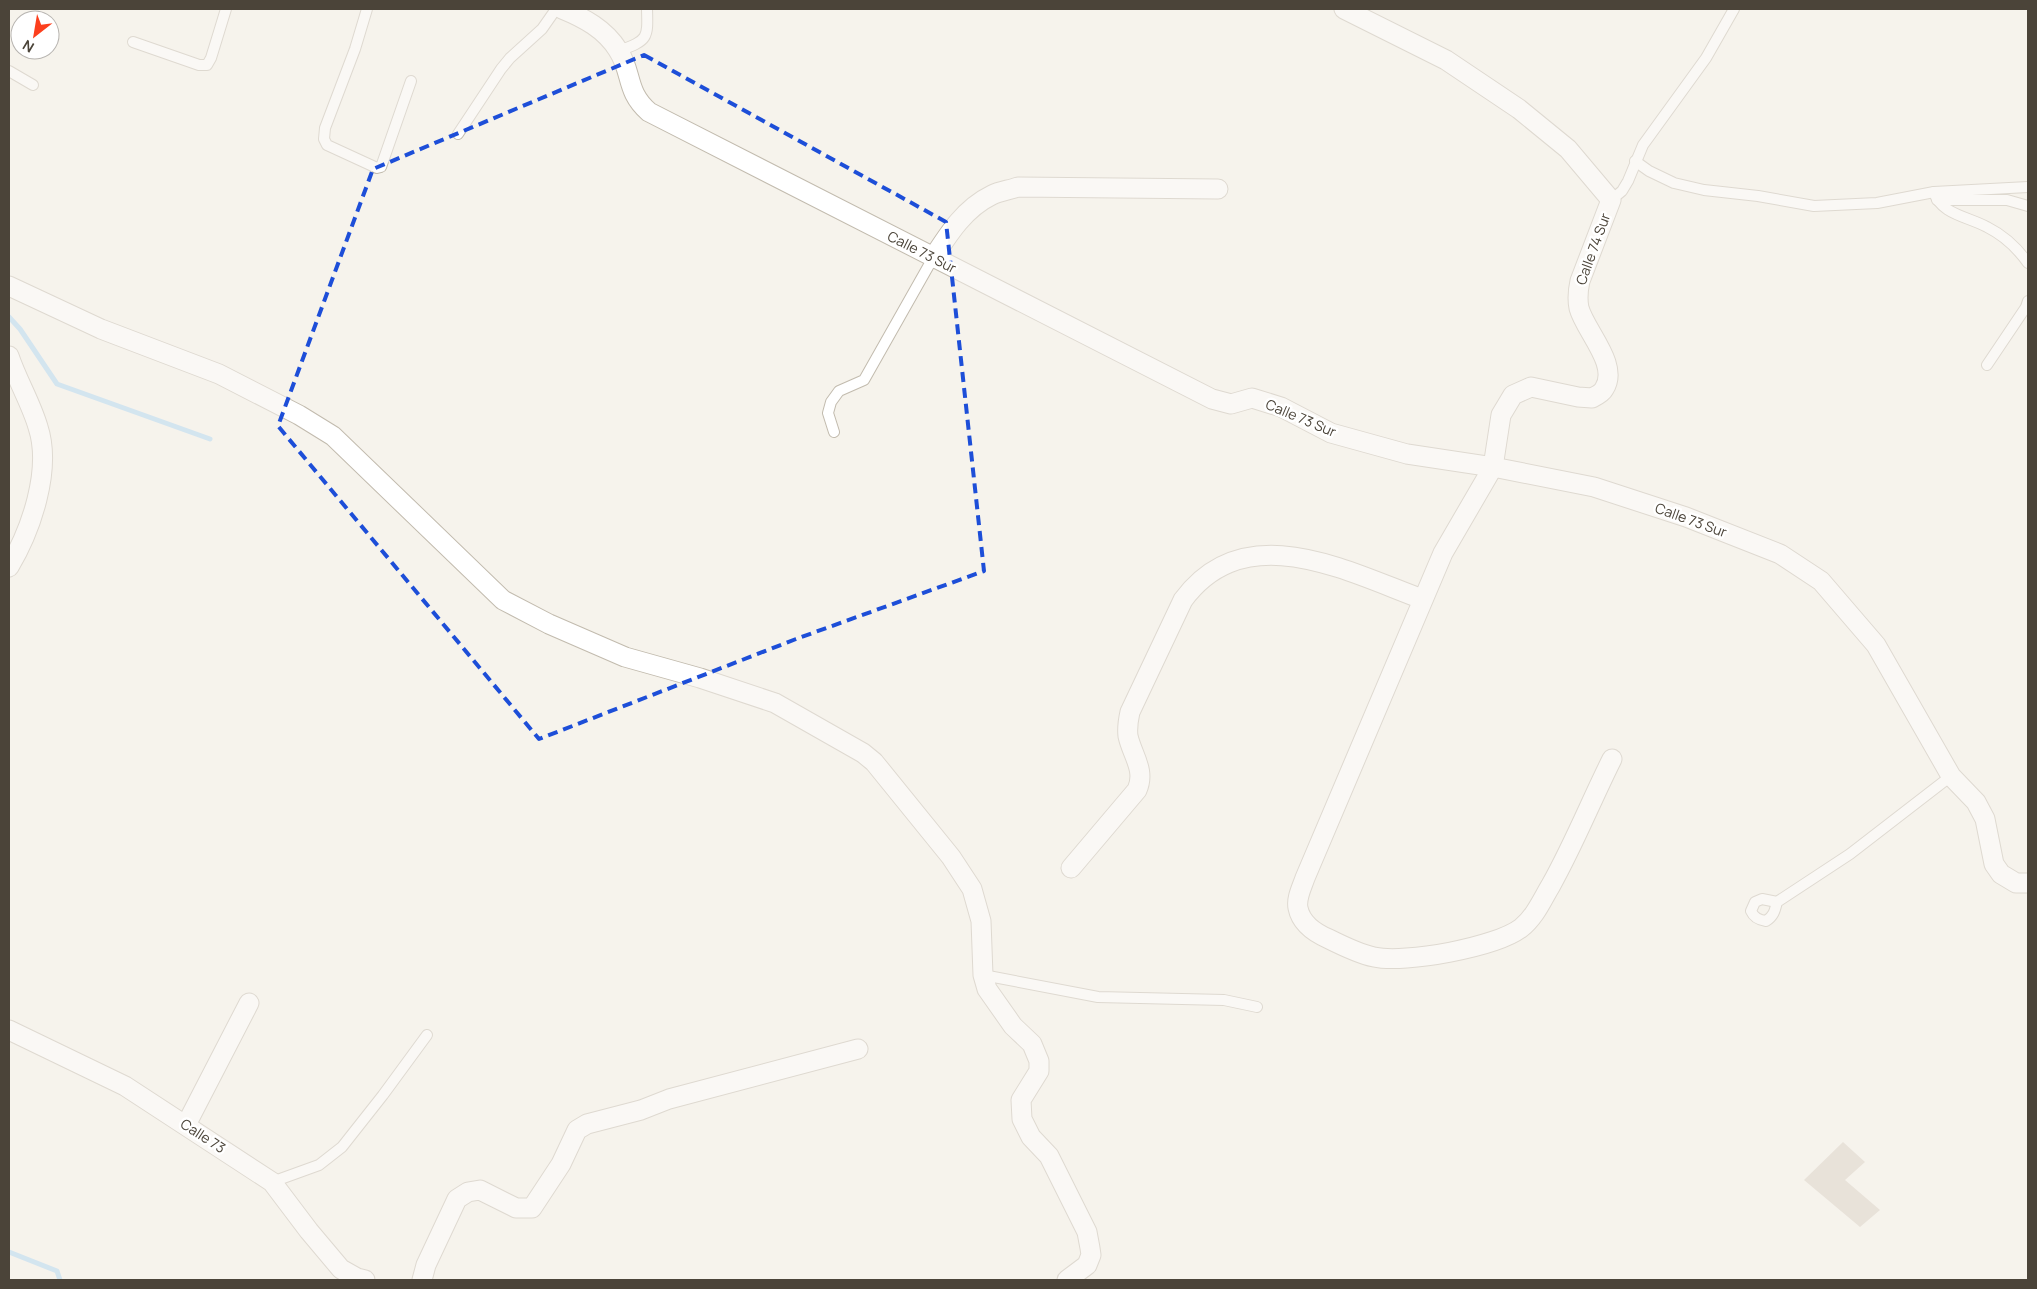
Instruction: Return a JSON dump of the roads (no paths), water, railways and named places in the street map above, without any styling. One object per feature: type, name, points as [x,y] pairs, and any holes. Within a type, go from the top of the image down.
[{"type":"street","name":"Calle 73 Sur","points":[[562,9],[585,19],[604,32],[619,51],[632,91],[639,103],[650,112],[1212,399],[1231,404],[1252,398],[1281,407],[1331,433],[1407,454],[1493,467],[1594,487],[1686,517],[1780,554],[1821,581],[1876,645],[1951,776],[1976,802],[1985,818],[1994,864],[2001,874],[2016,882],[2028,884]]},
{"type":"street","name":"Calle 74 Sur","points":[[1344,9],[1446,60],[1519,109],[1568,149],[1611,200],[1580,281],[1577,294],[1579,309],[1605,358],[1610,376],[1604,390],[1592,398],[1578,397],[1531,387],[1513,395],[1501,415],[1493,467]]},
{"type":"street","points":[[933,258],[958,222],[975,205],[993,195],[1018,187],[1218,189]]},
{"type":"street","points":[[9,286],[101,328],[220,374],[299,415],[333,436],[502,600],[549,624],[625,657],[700,678],[775,703],[863,753],[874,762],[950,857],[972,889],[980,921],[983,975],[987,989],[1008,1018],[1032,1044],[1039,1061],[1039,1071],[1021,1100],[1022,1119],[1031,1137],[1049,1156],[1087,1232],[1091,1256],[1087,1265],[1067,1280]]},
{"type":"street","points":[[9,356],[16,378],[39,428],[42,450],[41,476],[36,506],[22,543],[9,567]]},
{"type":"street","points":[[1493,467],[1443,553],[1422,599],[1304,878],[1298,910],[1309,927],[1320,935],[1374,957],[1387,959],[1402,959],[1450,952],[1484,944],[1511,934],[1526,924],[1537,911],[1572,847],[1612,759]]},
{"type":"street","points":[[1071,868],[1137,790],[1141,782],[1140,770],[1128,738],[1127,727],[1130,712],[1183,600],[1210,572],[1234,560],[1270,555],[1288,555],[1323,562],[1422,599]]},
{"type":"street","points":[[186,1125],[249,1003]]},
{"type":"street","name":"Calle 73","points":[[9,1030],[125,1086],[272,1182],[341,1269],[357,1278],[365,1280]]},
{"type":"street","points":[[422,1280],[426,1265],[457,1199],[468,1192],[480,1190],[516,1208],[532,1208],[561,1164],[577,1130],[587,1124],[641,1110],[670,1099],[858,1049]]},
{"type":"lane","points":[[133,42],[199,64],[206,64],[211,58],[226,9]]},
{"type":"lane","points":[[367,9],[355,49],[325,128],[324,139],[327,145],[377,168],[380,166],[411,81]]},
{"type":"lane","points":[[458,134],[501,69],[542,29],[556,9]]},
{"type":"lane","points":[[619,51],[639,44],[645,38],[647,9]]},
{"type":"lane","points":[[1611,200],[1622,191],[1643,144],[1706,58],[1734,9]]},
{"type":"lane","points":[[9,71],[33,85]]},
{"type":"lane","points":[[1635,161],[1649,171],[1674,184],[1814,206],[1877,203],[2028,187]]},
{"type":"lane","points":[[1936,196],[2007,200],[2028,206]]},
{"type":"lane","points":[[1936,196],[1953,212],[1988,227],[2011,244],[2028,263]]},
{"type":"lane","points":[[834,432],[828,413],[831,402],[839,391],[864,380],[933,258]]},
{"type":"lane","points":[[1987,365],[2026,307],[2028,301]]},
{"type":"lane","points":[[1777,902],[1850,854],[1951,776]]},
{"type":"lane","points":[[983,975],[1098,997],[1224,1000],[1257,1007]]},
{"type":"lane","points":[[272,1182],[319,1165],[342,1146],[384,1095],[427,1035]]},
{"type":"waterway","points":[[9,317],[20,329],[57,384],[210,439]]},
{"type":"waterway","points":[[9,1252],[57,1271],[60,1280]]}]
